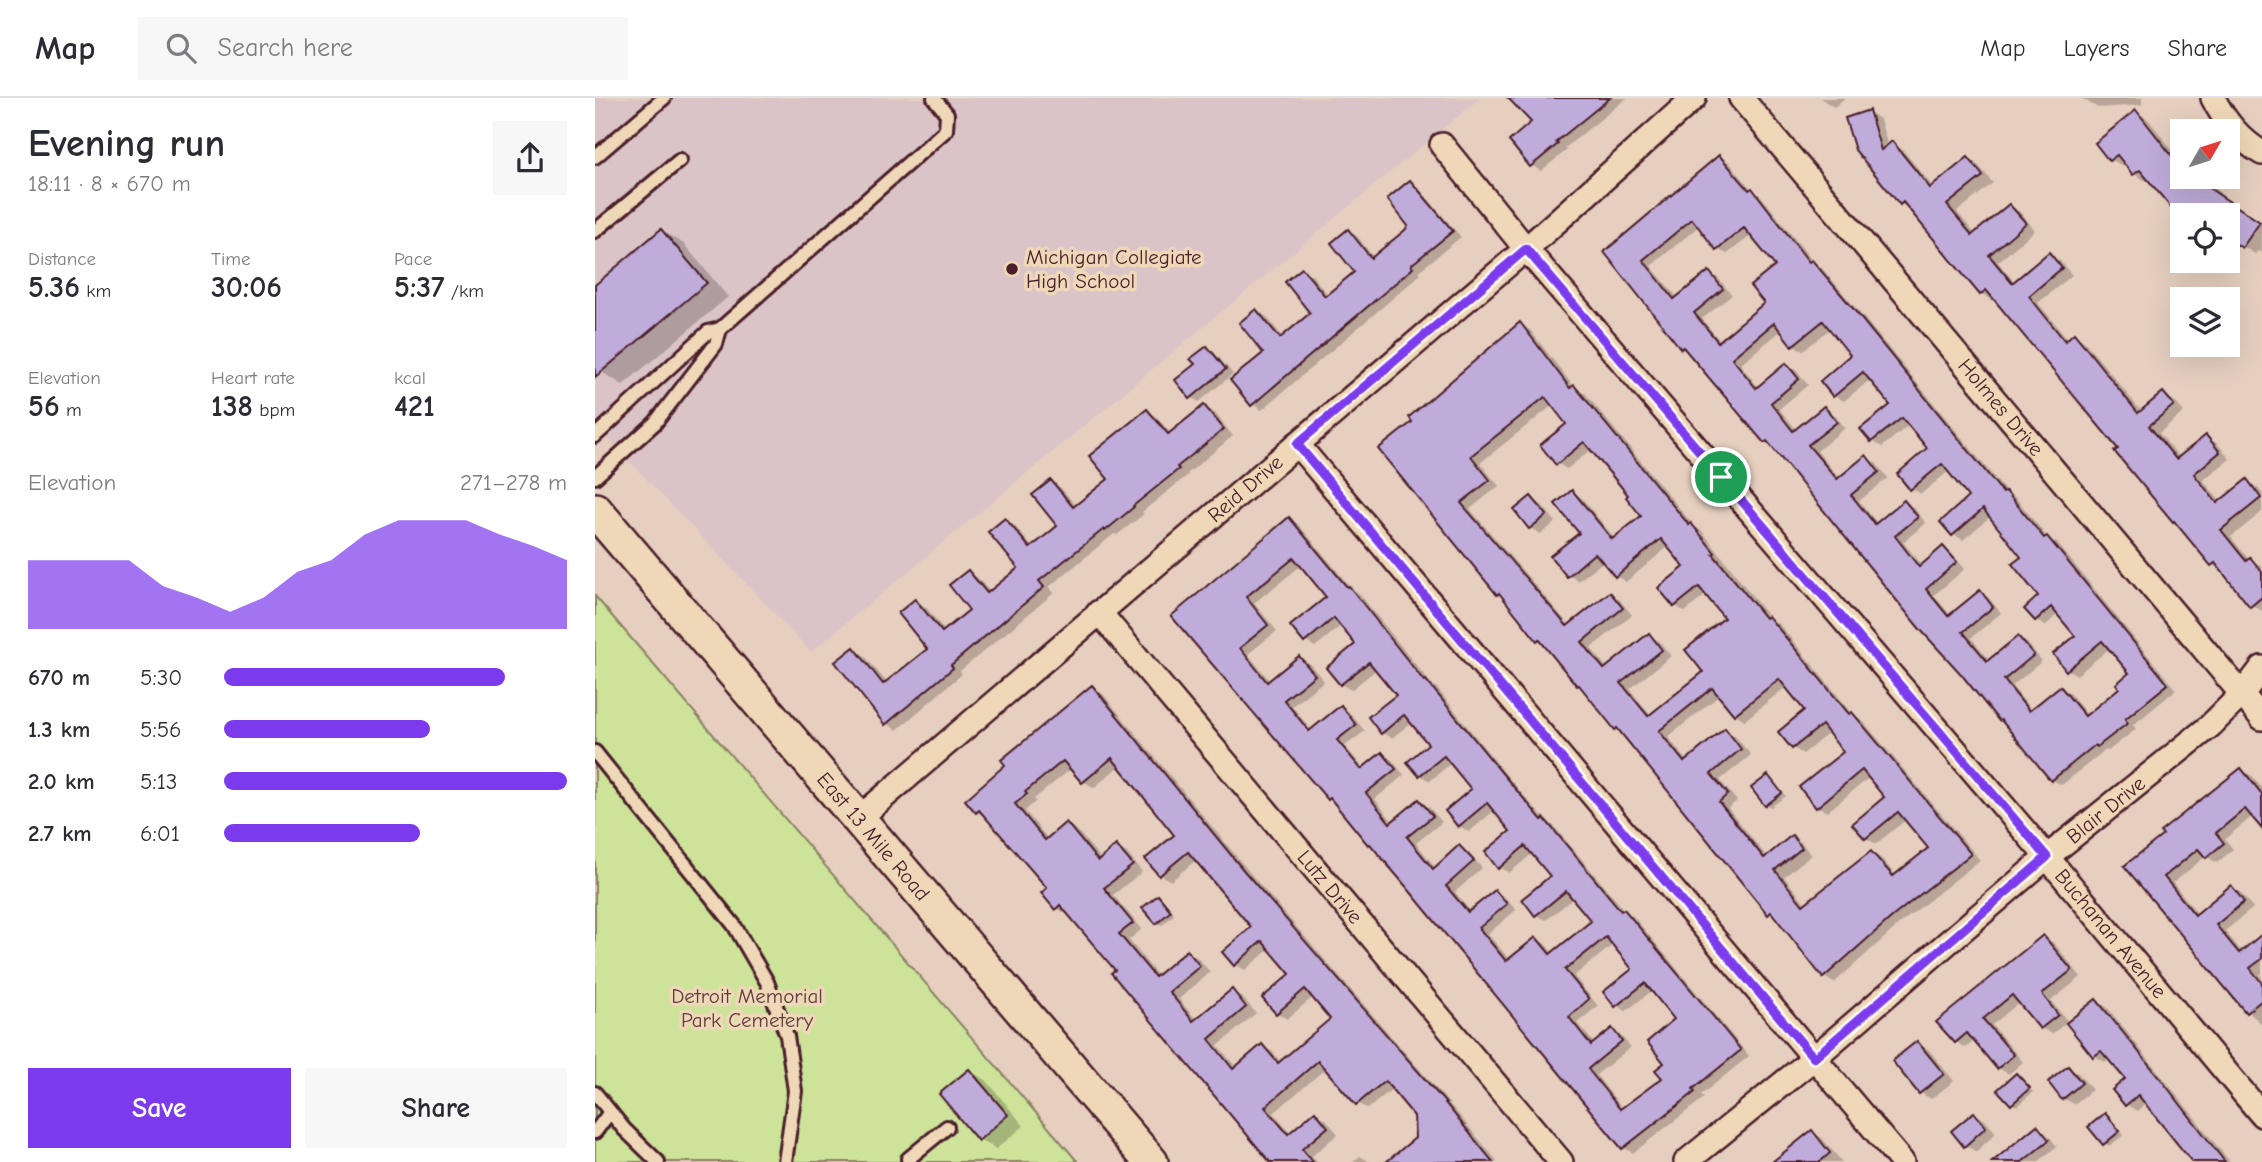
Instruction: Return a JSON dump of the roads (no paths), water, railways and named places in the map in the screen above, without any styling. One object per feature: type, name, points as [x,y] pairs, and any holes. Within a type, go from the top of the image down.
[{"type":"main road","name":"East 13 Mile Road","points":[[595,510],[1151,1162]]},
{"type":"street","name":"Reid Drive","points":[[858,820],[1526,249],[1694,98]]},
{"type":"street","name":"Holmes Drive","points":[[1741,98],[2262,718]]},
{"type":"street","points":[[2213,98],[2221,114],[2238,135],[2262,153]]},
{"type":"street","name":"Buchanan Avenue","points":[[1442,145],[1526,249],[2047,857],[2262,1115]]},
{"type":"street","points":[[1297,444],[1902,1162]]},
{"type":"street","name":"Lutz Drive","points":[[1099,612],[1561,1162]]},
{"type":"street","name":"Blair Drive","points":[[1686,1162],[1814,1058],[2047,857],[2210,726],[2242,694],[2262,668]]},
{"type":"lane","points":[[595,157],[664,98]]},
{"type":"lane","points":[[595,436],[708,332],[720,329],[946,130],[947,114],[934,98]]},
{"type":"lane","points":[[595,231],[680,160]]},
{"type":"lane","points":[[595,477],[655,423],[716,344],[720,329]]},
{"type":"lane","points":[[595,752],[734,925],[767,982],[787,1036],[795,1091],[785,1162]]},
{"type":"lane","points":[[595,1093],[624,1129],[658,1162]]},
{"type":"lane","points":[[595,1132],[610,1112]]},
{"type":"lane","points":[[910,1162],[908,1159],[947,1128]]},
{"type":"place","name":"Michigan Collegiate High School","points":[[1012,269]]},
{"type":"park label","name":"Detroit Memorial Park Cemetery","points":[[747,1008]]}]
